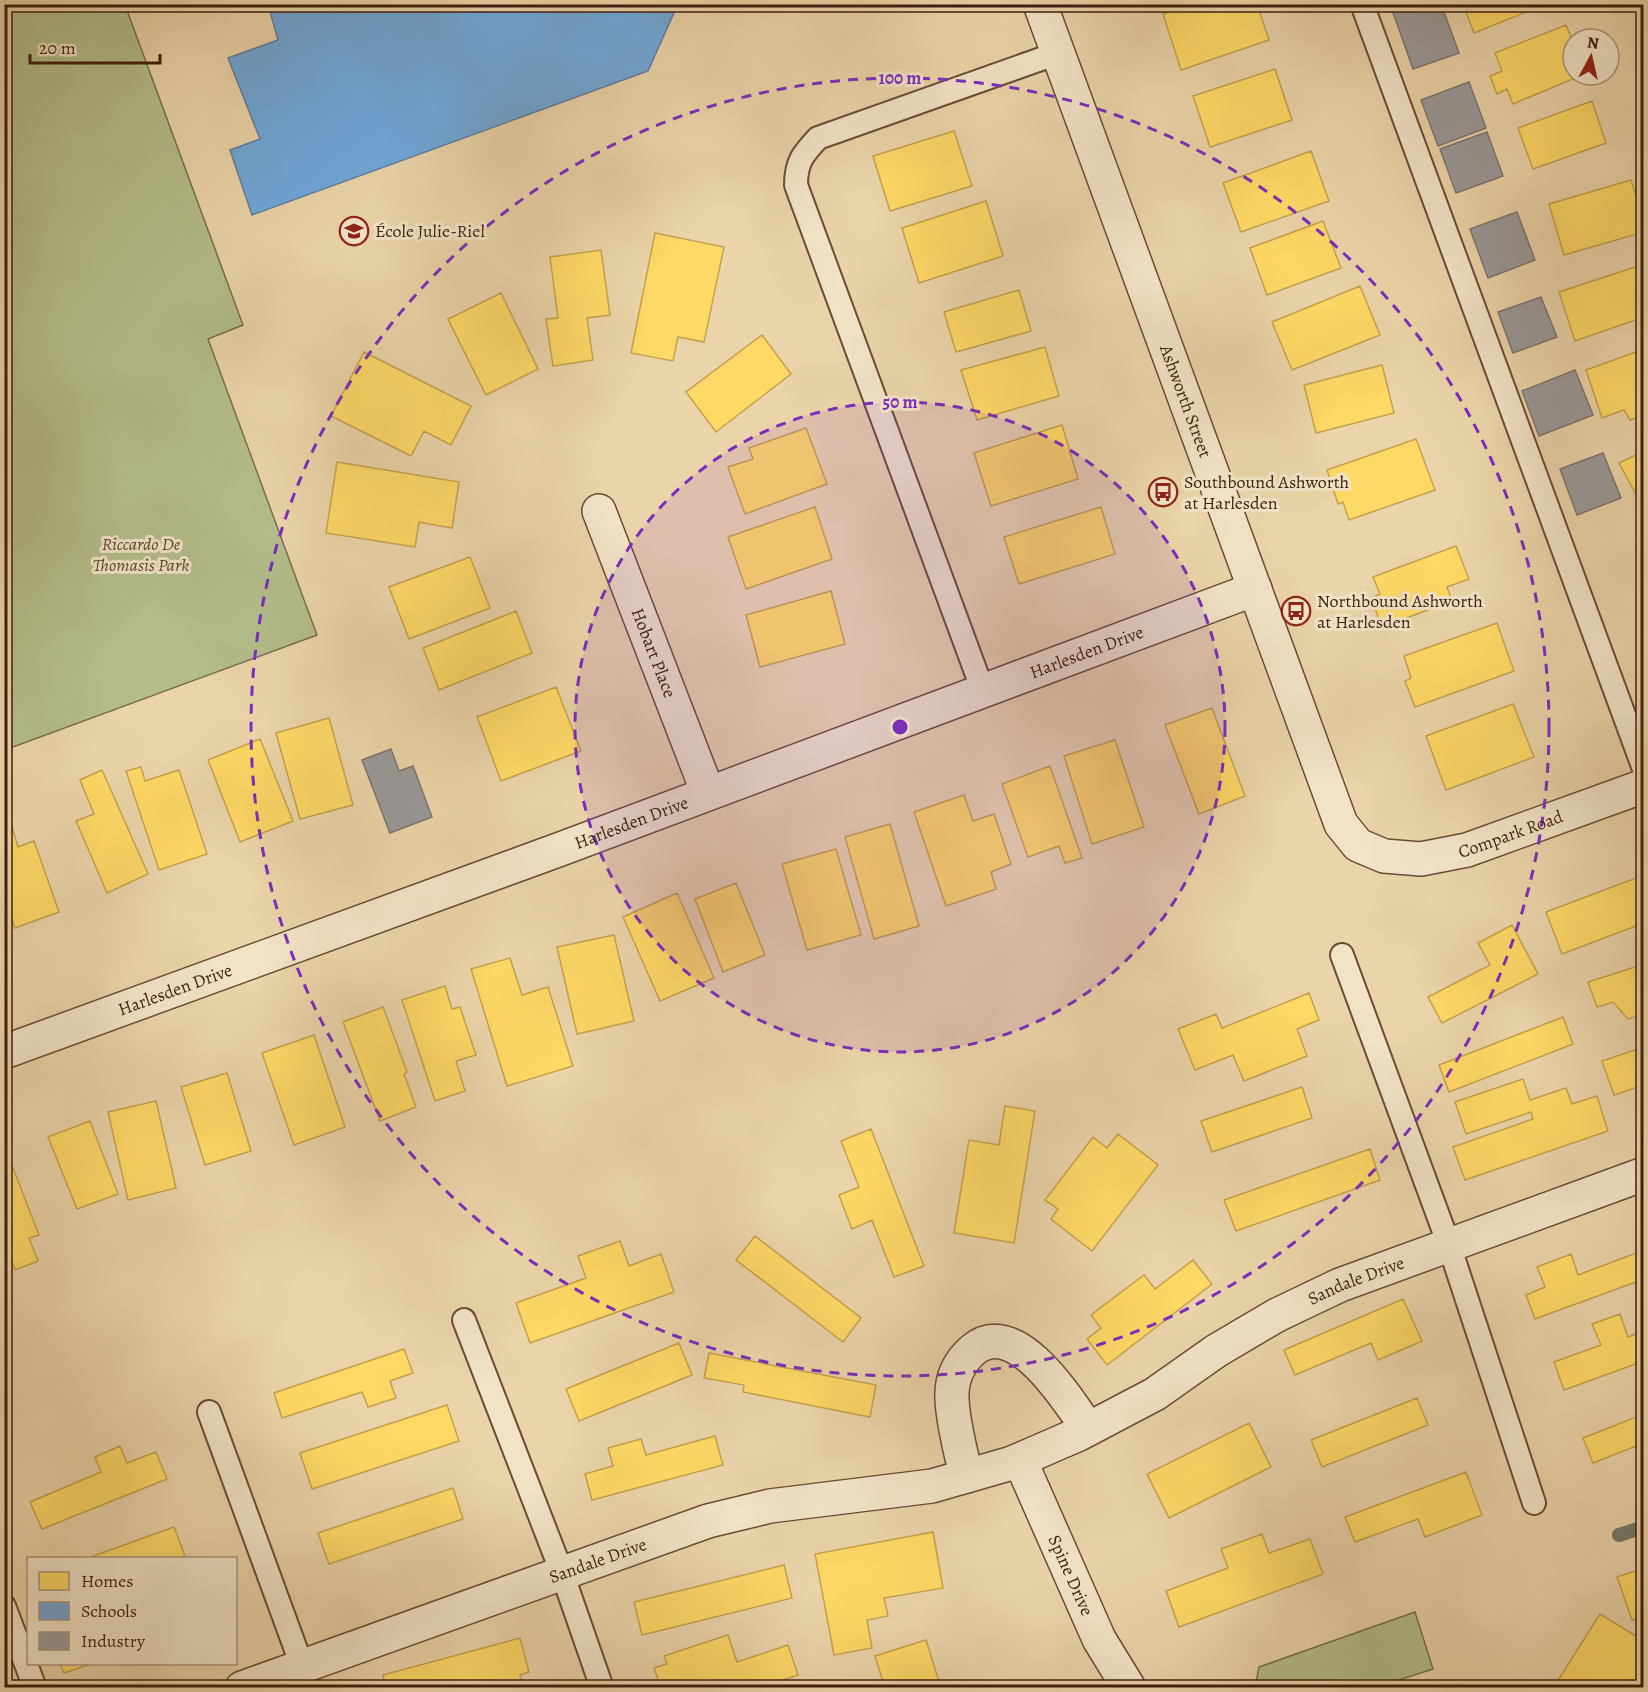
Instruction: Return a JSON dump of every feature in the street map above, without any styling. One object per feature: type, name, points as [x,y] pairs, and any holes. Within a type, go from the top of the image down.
[{"type":"street","name":"Ashworth Street","points":[[1040,4],[1341,824],[1358,845],[1374,852]]},
{"type":"street","name":"Hobart Place","points":[[599,511],[708,793]]},
{"type":"street","name":"Harlesden Drive","points":[[4,1052],[1255,589]]},
{"type":"street","name":"Compark Road","points":[[1374,852],[1384,856],[1421,859],[1467,850],[1644,786]]},
{"type":"street","name":"Sandale Drive","points":[[242,1688],[708,1521],[770,1506],[932,1486],[1020,1460],[1088,1429],[1155,1394],[1216,1351],[1277,1315],[1340,1285],[1644,1174]]},
{"type":"street","points":[[966,1476],[952,1398],[955,1371],[966,1355],[982,1342],[996,1341],[1013,1347],[1034,1359],[1062,1392],[1088,1429]]},
{"type":"street","name":"Spine Drive","points":[[1020,1460],[1098,1639],[1129,1688]]},
{"type":"lane","points":[[1362,4],[1644,769]]},
{"type":"lane","points":[[983,691],[796,185],[796,170],[802,154],[818,138],[1058,53]]},
{"type":"lane","points":[[1342,956],[1449,1245],[1534,1503]]},
{"type":"lane","points":[[464,1320],[562,1573],[602,1688]]},
{"type":"lane","points":[[209,1412],[302,1666]]},
{"type":"lane","points":[[4,1606],[35,1688]]},
{"type":"green space","name":"Riccardo De Thomasis Park","points":[[5,4],[125,5],[243,325],[208,339],[317,635],[5,750]]},
{"type":"green space","points":[[1415,1612],[1433,1669],[1377,1687],[1255,1687],[1259,1667]]},
{"type":"building: Homes","points":[[1192,4],[1257,4],[1269,40],[1181,70],[1163,14]]},
{"type":"building: Homes","points":[[1463,4],[1546,4],[1474,33]]},
{"type":"building: Homes","points":[[1566,25],[1567,27],[1561,27],[1561,84],[1513,104],[1507,89],[1497,94],[1490,76],[1502,71],[1495,53]]},
{"type":"building: Homes","points":[[1275,69],[1292,120],[1210,147],[1193,96]]},
{"type":"building: Homes","points":[[1592,101],[1606,143],[1533,169],[1518,128]]},
{"type":"building: Homes","points":[[954,131],[972,186],[890,211],[873,156]]},
{"type":"building: Homes","points":[[1311,151],[1329,201],[1241,232],[1223,183]]},
{"type":"building: Homes","points":[[1631,180],[1644,221],[1644,232],[1564,255],[1549,204]]},
{"type":"building: Homes","points":[[986,201],[1003,256],[919,283],[902,228]]},
{"type":"building: Homes","points":[[1323,221],[1341,268],[1267,295],[1250,248]]},
{"type":"building: Homes","points":[[655,233],[724,247],[704,342],[678,337],[673,361],[631,353]]},
{"type":"building: Homes","points":[[601,250],[610,315],[587,318],[593,360],[553,366],[546,319],[558,318],[550,257]]},
{"type":"building: Homes","points":[[1644,264],[1644,317],[1575,341],[1559,292]]},
{"type":"building: Homes","points":[[1360,286],[1380,335],[1292,370],[1272,322]]},
{"type":"building: Homes","points":[[1019,290],[1031,331],[956,352],[944,312]]},
{"type":"building: Homes","points":[[501,293],[538,369],[486,395],[448,319]]},
{"type":"building: Homes","points":[[762,335],[791,374],[716,432],[686,392]]},
{"type":"building: Homes","points":[[1045,347],[1059,396],[977,420],[961,370]]},
{"type":"building: Homes","points":[[1644,349],[1644,415],[1630,420],[1624,410],[1602,418],[1586,370]]},
{"type":"building: Homes","points":[[364,352],[471,406],[451,445],[424,431],[411,456],[331,416]]},
{"type":"building: Homes","points":[[1382,365],[1394,413],[1316,433],[1304,385]]},
{"type":"building: Homes","points":[[1062,425],[1078,479],[991,506],[974,453]]},
{"type":"building: Homes","points":[[806,428],[827,484],[745,514],[728,467],[753,459],[749,448]]},
{"type":"building: Homes","points":[[1416,439],[1435,490],[1349,520],[1343,502],[1338,504],[1327,470]]},
{"type":"building: Homes","points":[[1644,451],[1644,509],[1619,463]]},
{"type":"building: Homes","points":[[337,462],[459,482],[452,528],[419,522],[415,547],[326,533]]},
{"type":"building: Homes","points":[[815,507],[832,559],[746,589],[728,537]]},
{"type":"building: Homes","points":[[1101,507],[1115,554],[1019,584],[1004,537]]},
{"type":"building: Homes","points":[[1456,546],[1469,579],[1447,587],[1452,601],[1382,627],[1371,598],[1380,594],[1373,577]]},
{"type":"building: Homes","points":[[470,557],[490,608],[409,639],[389,587]]},
{"type":"building: Homes","points":[[831,591],[845,644],[760,667],[746,615]]},
{"type":"building: Homes","points":[[516,611],[532,653],[439,690],[423,648]]},
{"type":"building: Homes","points":[[1497,623],[1514,671],[1415,707],[1405,681],[1411,678],[1404,656]]},
{"type":"building: Homes","points":[[556,687],[581,751],[501,781],[477,717]]},
{"type":"building: Homes","points":[[1513,704],[1534,757],[1446,790],[1426,736]]},
{"type":"building: Homes","points":[[1212,708],[1245,796],[1199,814],[1165,725]]},
{"type":"building: Homes","points":[[329,718],[353,805],[300,819],[276,733]]},
{"type":"building: Homes","points":[[260,739],[293,821],[240,842],[208,760]]},
{"type":"building: Homes","points":[[1115,740],[1144,827],[1092,844],[1064,756]]},
{"type":"building: Homes","points":[[1050,766],[1082,858],[1065,863],[1059,846],[1028,857],[1002,784]]},
{"type":"building: Homes","points":[[141,767],[145,781],[179,770],[207,854],[159,870],[126,771]]},
{"type":"building: Homes","points":[[102,770],[148,874],[107,893],[76,821],[94,814],[80,780]]},
{"type":"building: Homes","points":[[964,795],[973,821],[994,814],[1011,864],[991,872],[996,889],[946,906],[914,812]]},
{"type":"building: Homes","points":[[10,820],[18,847],[34,841],[59,912],[15,928],[4,897],[4,822]]},
{"type":"building: Homes","points":[[890,824],[919,926],[874,939],[845,837]]},
{"type":"building: Homes","points":[[836,849],[861,935],[807,950],[782,864]]},
{"type":"building: Homes","points":[[1644,875],[1644,923],[1562,954],[1546,912]]},
{"type":"building: Homes","points":[[736,883],[765,955],[723,972],[695,899]]},
{"type":"building: Homes","points":[[677,893],[714,978],[660,1001],[623,917]]},
{"type":"building: Homes","points":[[1512,925],[1538,974],[1442,1023],[1428,997],[1490,965],[1478,943]]},
{"type":"building: Homes","points":[[614,935],[634,1021],[577,1034],[557,947]]},
{"type":"building: Homes","points":[[510,958],[522,995],[548,987],[573,1066],[507,1086],[471,969]]},
{"type":"building: Homes","points":[[1644,964],[1644,1014],[1628,1019],[1613,1002],[1597,1007],[1588,982]]},
{"type":"building: Homes","points":[[445,986],[452,1009],[460,1007],[476,1055],[456,1061],[465,1091],[435,1101],[402,1000]]},
{"type":"building: Homes","points":[[1309,993],[1319,1020],[1297,1029],[1307,1056],[1244,1081],[1233,1055],[1195,1070],[1178,1029],[1216,1014],[1222,1028]]},
{"type":"building: Homes","points":[[383,1007],[407,1072],[404,1074],[416,1107],[380,1121],[343,1022]]},
{"type":"building: Homes","points":[[1563,1017],[1573,1044],[1449,1092],[1439,1065]]},
{"type":"building: Homes","points":[[314,1035],[345,1127],[294,1145],[262,1053]]},
{"type":"building: Homes","points":[[1644,1047],[1644,1085],[1614,1095],[1602,1061]]},
{"type":"building: Homes","points":[[227,1073],[251,1151],[205,1165],[181,1087]]},
{"type":"building: Homes","points":[[1523,1079],[1530,1100],[1566,1088],[1572,1104],[1597,1096],[1608,1131],[1465,1180],[1453,1147],[1533,1119],[1531,1112],[1466,1134],[1455,1102]]},
{"type":"building: Homes","points":[[1302,1087],[1312,1118],[1212,1152],[1201,1121]]},
{"type":"building: Homes","points":[[156,1101],[176,1188],[128,1200],[108,1112]]},
{"type":"building: Homes","points":[[1005,1106],[1035,1111],[1014,1243],[954,1233],[969,1140],[999,1145]]},
{"type":"building: Homes","points":[[90,1121],[118,1194],[77,1209],[48,1137]]},
{"type":"building: Homes","points":[[871,1129],[924,1266],[894,1277],[872,1220],[852,1229],[839,1195],[859,1187],[841,1141]]},
{"type":"building: Homes","points":[[1118,1134],[1158,1165],[1092,1251],[1051,1219],[1058,1209],[1045,1200],[1093,1137],[1107,1148]]},
{"type":"building: Homes","points":[[1370,1149],[1380,1180],[1236,1231],[1224,1200]]},
{"type":"building: Homes","points":[[6,1150],[39,1235],[29,1238],[38,1261],[15,1270],[7,1247],[4,1248]]},
{"type":"building: Homes","points":[[755,1236],[861,1318],[843,1342],[736,1260]]},
{"type":"building: Homes","points":[[620,1241],[629,1266],[661,1254],[674,1292],[530,1343],[516,1303],[586,1278],[578,1256]]},
{"type":"building: Homes","points":[[1644,1250],[1644,1279],[1535,1319],[1526,1295],[1545,1287],[1537,1267],[1571,1254],[1578,1275]]},
{"type":"building: Homes","points":[[1193,1260],[1212,1284],[1107,1365],[1087,1339],[1101,1328],[1091,1315],[1144,1275],[1155,1289]]},
{"type":"building: Homes","points":[[1403,1299],[1422,1341],[1378,1360],[1371,1343],[1295,1375],[1284,1350]]},
{"type":"building: Homes","points":[[1620,1314],[1628,1337],[1644,1331],[1644,1361],[1564,1390],[1554,1362],[1601,1345],[1592,1324]]},
{"type":"building: Homes","points":[[679,1343],[692,1375],[579,1421],[566,1389]]},
{"type":"building: Homes","points":[[404,1349],[413,1373],[390,1381],[396,1398],[368,1407],[362,1392],[282,1418],[274,1393]]},
{"type":"building: Homes","points":[[709,1353],[876,1385],[870,1417],[743,1392],[744,1385],[704,1378]]},
{"type":"building: Homes","points":[[1417,1398],[1428,1425],[1322,1467],[1311,1440]]},
{"type":"building: Homes","points":[[447,1405],[459,1441],[312,1489],[300,1453]]},
{"type":"building: Homes","points":[[1644,1414],[1644,1443],[1593,1463],[1583,1438]]},
{"type":"building: Homes","points":[[1249,1423],[1271,1467],[1169,1518],[1147,1474]]},
{"type":"building: Homes","points":[[715,1436],[723,1465],[592,1500],[585,1474],[613,1466],[608,1448],[641,1439],[646,1455]]},
{"type":"building: Homes","points":[[120,1446],[127,1463],[156,1452],[167,1479],[42,1529],[30,1502],[101,1472],[95,1457]]},
{"type":"building: Homes","points":[[1466,1472],[1482,1515],[1425,1537],[1418,1519],[1355,1542],[1345,1517]]},
{"type":"building: Homes","points":[[453,1488],[463,1519],[329,1564],[318,1533]]},
{"type":"building: Homes","points":[[174,1527],[185,1556],[182,1557],[91,1557]]},
{"type":"building: Homes","points":[[933,1532],[943,1588],[884,1598],[888,1616],[867,1620],[872,1648],[834,1655],[815,1554]]},
{"type":"building: Homes","points":[[1262,1534],[1269,1553],[1310,1539],[1323,1574],[1179,1627],[1166,1591],[1228,1568],[1221,1549]]},
{"type":"building: Homes","points":[[784,1565],[792,1598],[642,1635],[634,1602]]},
{"type":"building: Homes","points":[[1644,1568],[1644,1616],[1632,1620],[1617,1577]]},
{"type":"building: Homes","points":[[1600,1614],[1644,1641],[1644,1688],[1632,1688],[1623,1682],[1620,1688],[1558,1688],[1555,1685]]},
{"type":"building: Homes","points":[[728,1635],[737,1662],[788,1645],[798,1675],[760,1688],[661,1688],[654,1668],[667,1664],[664,1656]]},
{"type":"building: Homes","points":[[520,1638],[529,1672],[520,1675],[523,1688],[386,1688],[383,1675]]},
{"type":"building: Homes","points":[[926,1640],[941,1688],[885,1688],[875,1656]]},
{"type":"building: Homes","points":[[60,1665],[88,1665],[64,1673]]},
{"type":"building: Schools","points":[[268,4],[678,4],[648,71],[252,215],[230,150],[260,139],[228,58],[278,40]]},
{"type":"building: Industry","points":[[1390,4],[1441,4],[1459,53],[1413,69]]},
{"type":"building: Industry","points":[[1469,82],[1486,128],[1438,146],[1421,100]]},
{"type":"building: Industry","points":[[1487,132],[1503,176],[1456,193],[1440,149]]},
{"type":"building: Industry","points":[[1517,212],[1535,260],[1488,278],[1470,229]]},
{"type":"building: Industry","points":[[1541,297],[1557,337],[1513,353],[1498,312]]},
{"type":"building: Industry","points":[[1575,370],[1593,415],[1539,436],[1522,391]]},
{"type":"building: Industry","points":[[1603,453],[1621,498],[1577,515],[1560,469]]},
{"type":"building: Industry","points":[[391,749],[399,771],[413,766],[432,817],[390,833],[362,760]]},
{"type":"waterway","points":[[1619,1535],[1644,1527]]},
{"type":"place","name":"École Julie-Riel","points":[[354,231]]},
{"type":"place","name":"Southbound Ashworth at Harlesden","points":[[1163,492]]},
{"type":"place","name":"Northbound Ashworth at Harlesden","points":[[1296,611]]}]
